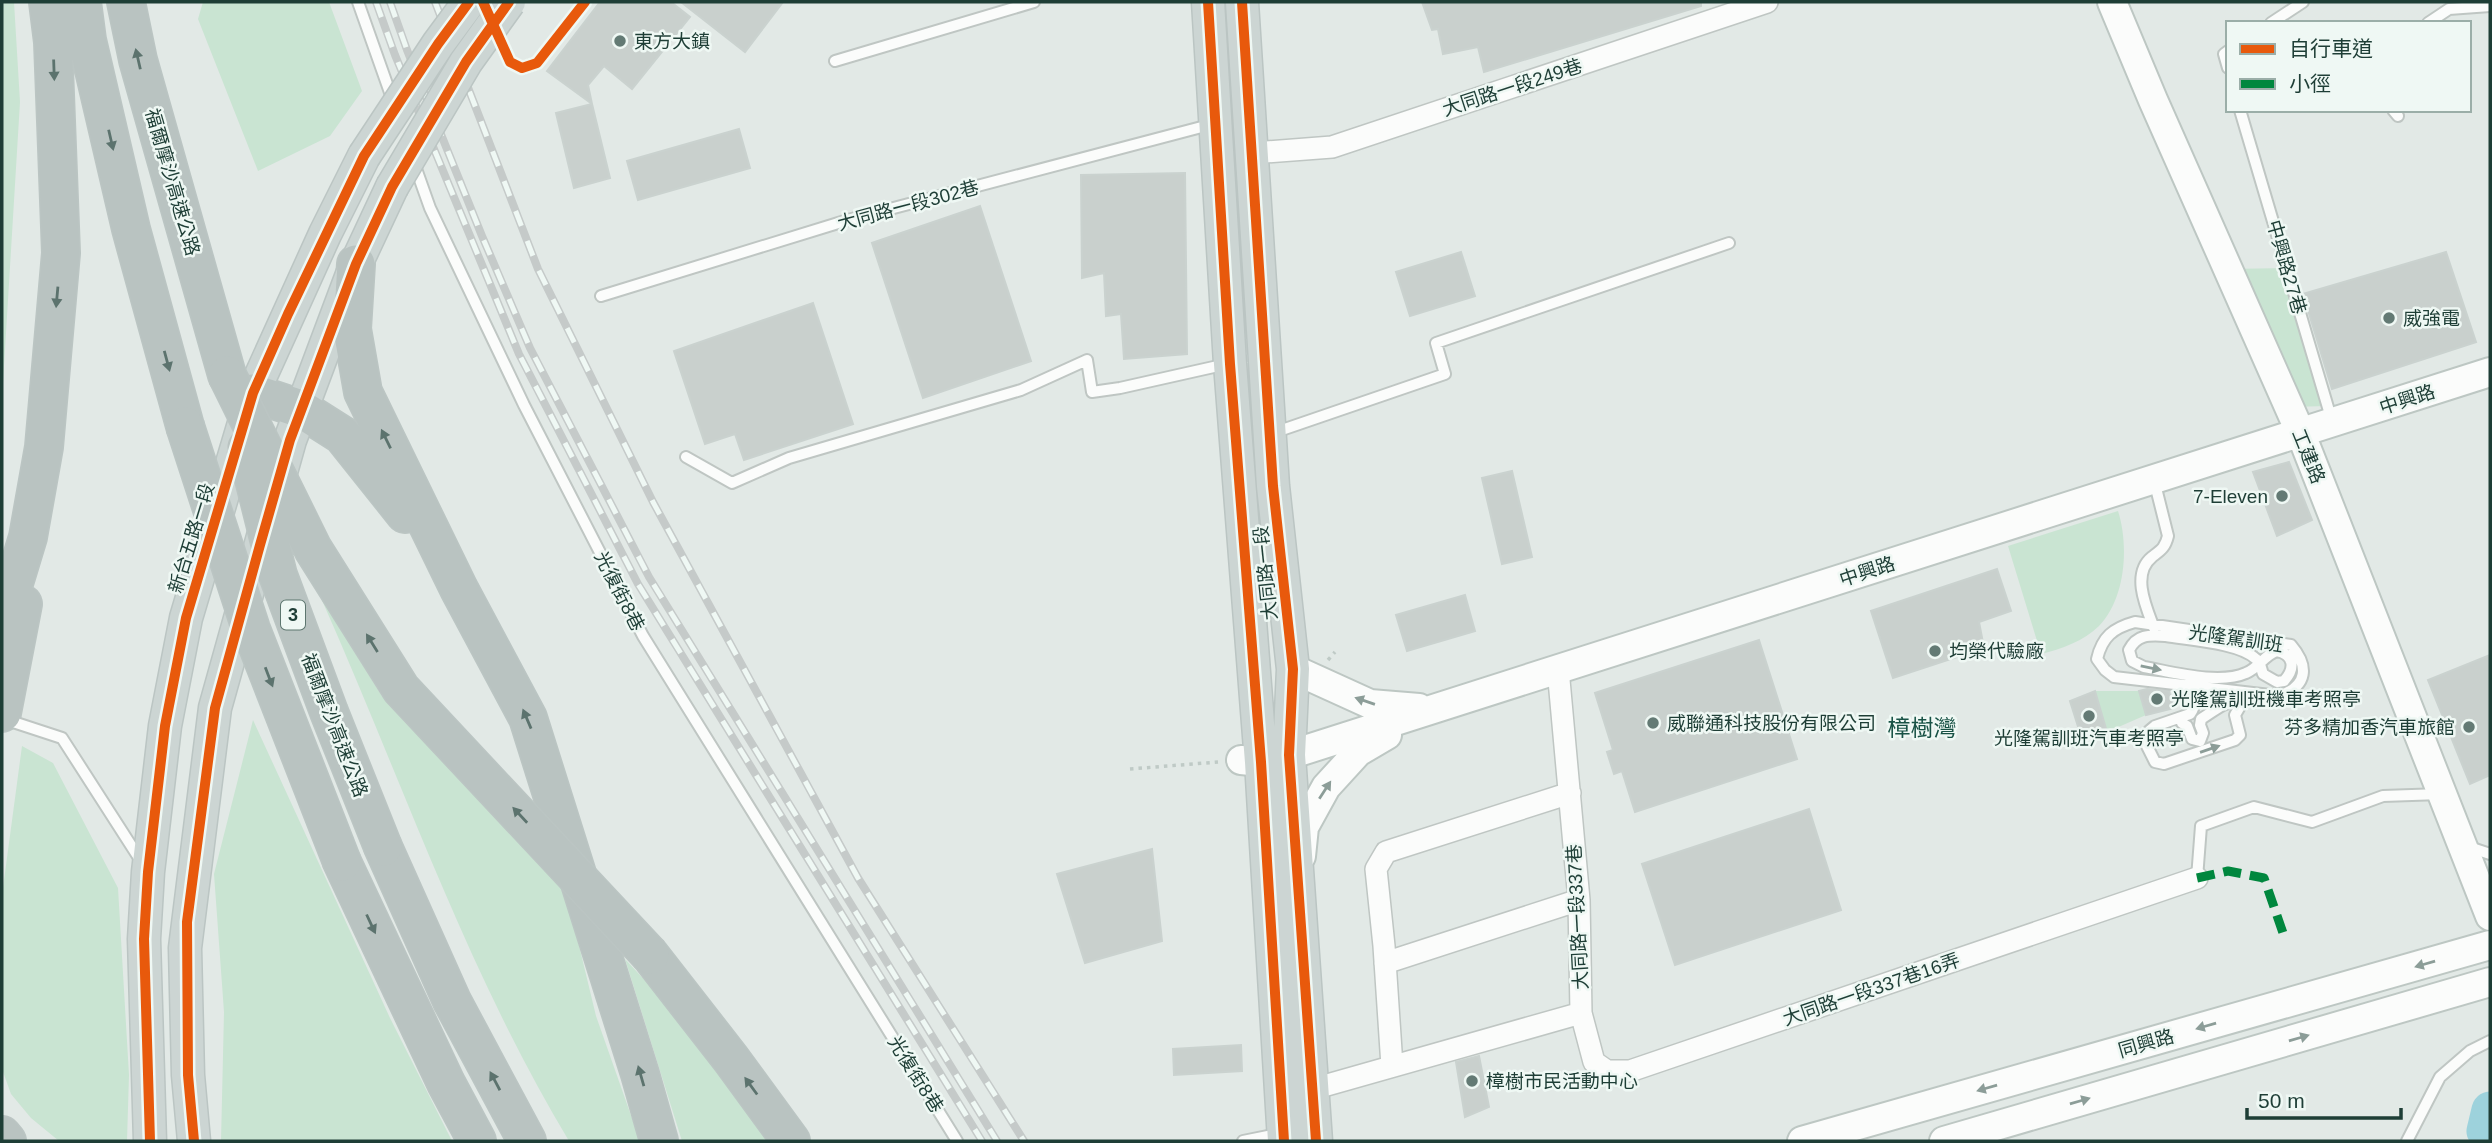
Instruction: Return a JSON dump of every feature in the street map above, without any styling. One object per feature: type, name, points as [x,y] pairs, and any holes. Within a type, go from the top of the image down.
[{"type":"highway","points":[[2,631],[28,537],[44,447],[61,253],[53,42],[48,2]]},
{"type":"highway","name":"3","points":[[82,2],[87,40],[131,229],[185,426],[251,629],[342,862],[446,1083],[477,1141]]},
{"type":"highway","name":"福爾摩沙高速公路","points":[[126,2],[138,60],[218,336],[240,384],[278,575],[383,846],[452,1001],[527,1141]]},
{"type":"highway","points":[[356,264],[352,329],[363,392],[459,589],[528,718],[659,1141]]},
{"type":"highway","points":[[240,384],[301,409],[342,435],[407,517],[459,589]]},
{"type":"highway","points":[[240,384],[313,549],[401,689],[650,955],[791,1141]]},
{"type":"highway","points":[[2,716],[26,588],[28,537]]},
{"type":"highway","points":[[2,1135],[7,1141]]},
{"type":"main road","name":"新台五路一段","points":[[150,1141],[144,939],[148,872],[165,726],[186,618],[240,384],[324,234],[364,156],[469,2]]},
{"type":"main road","points":[[194,1141],[188,1075],[185,948],[215,708],[301,409],[356,264],[393,187],[466,62],[509,2]]},
{"type":"main road","name":"大同路一段","points":[[1208,2],[1230,364],[1296,1116],[1315,1141]]},
{"type":"main road","name":"大同路一段","points":[[1242,2],[1273,486],[1293,669],[1264,759],[1298,877],[1296,1116]]},
{"type":"main road","points":[[1240,489],[1273,486]]},
{"type":"street","name":"大同路一段249巷","points":[[1253,153],[1332,147],[1767,2]]},
{"type":"street","name":"工建路","points":[[2112,2],[2301,434],[2490,916]]},
{"type":"street","name":"中興路","points":[[1264,759],[1558,670],[2490,372]]},
{"type":"street","points":[[1293,669],[1370,704],[1432,709]]},
{"type":"street","name":"大同路一段337巷","points":[[1296,1116],[1392,1066],[1581,1013],[1579,900],[1558,670]]},
{"type":"street","points":[[1298,877],[1304,827],[1326,787],[1358,752],[1432,709]]},
{"type":"street","points":[[1392,1066],[1376,869],[1386,852],[1570,793]]},
{"type":"street","name":"大同路一段337巷16弄","points":[[1581,1013],[1594,1062],[1607,1072],[1630,1071],[2197,878]]},
{"type":"street","points":[[1385,963],[1579,900]]},
{"type":"street","name":"同興路","points":[[1802,1141],[2490,945]]},
{"type":"street","name":"同興路","points":[[1944,1141],[2490,982]]},
{"type":"lane","points":[[358,2],[398,118]]},
{"type":"lane","points":[[482,2],[510,62],[522,68],[537,63],[585,2]]},
{"type":"lane","points":[[835,61],[1034,2]]},
{"type":"lane","points":[[2274,21],[2303,2]]},
{"type":"lane","points":[[2431,21],[2449,9],[2490,6]]},
{"type":"lane","name":"中興路27巷","points":[[2241,112],[2333,424]]},
{"type":"lane","name":"大同路一段302巷","points":[[601,296],[848,220],[1216,124]]},
{"type":"lane","name":"光復街8巷","points":[[407,144],[430,208],[524,405],[643,636],[957,1141]]},
{"type":"lane","points":[[1271,434],[1445,374],[1436,343],[1729,243]]},
{"type":"lane","points":[[686,457],[732,483],[789,458],[1021,390],[1087,360],[1092,392],[1176,376],[1213,365],[1230,364]]},
{"type":"lane","points":[[2152,624],[2141,583],[2141,572],[2153,556],[2161,552],[2168,536],[2154,480]]},
{"type":"lane","name":"光隆駕訓班","points":[[2135,622],[2152,624],[2291,645],[2298,653],[2304,668],[2300,683],[2290,692],[2279,696],[2114,677],[2105,670],[2097,659],[2105,637],[2118,626],[2135,622]]},
{"type":"lane","name":"光隆駕訓班","points":[[2152,624],[2154,629],[2166,636]]},
{"type":"lane","name":"光隆駕訓班","points":[[2166,636],[2237,648],[2248,653],[2260,664],[2248,673],[2230,679],[2144,667],[2132,661],[2132,645],[2140,637],[2166,636]]},
{"type":"lane","points":[[2148,746],[2153,733],[2210,715],[2217,706],[2235,700],[2240,701],[2241,706],[2235,715],[2240,735],[2235,740],[2160,765],[2153,760],[2148,746],[2147,736],[2151,728],[2187,717],[2196,701],[2192,685],[2186,677],[2177,672]]},
{"type":"lane","points":[[2,716],[62,738],[148,872]]},
{"type":"lane","points":[[2182,723],[2188,726],[2192,739],[2200,741],[2203,733],[2200,722],[2206,716]]},
{"type":"lane","points":[[2197,878],[2202,826],[2254,807],[2312,822],[2383,796],[2441,794]]},
{"type":"lane","points":[[2461,845],[2490,854]]},
{"type":"lane","points":[[2407,1141],[2440,1077],[2470,1051],[2490,1041]]},
{"type":"lane","points":[[1243,1141],[1296,1116]]},
{"type":"path","points":[[1130,769],[1264,759]]},
{"type":"green space","points":[[2,2],[14,2],[20,102],[2,399]]},
{"type":"green space","points":[[203,2],[329,2],[362,91],[330,136],[258,171],[198,19]]},
{"type":"green space","points":[[2287,268],[2328,406],[2289,407],[2228,269]]},
{"type":"green space","points":[[2118,511],[2123,539],[2123,571],[2115,601],[2108,614],[2099,626],[2086,636],[2041,654],[2008,546]]},
{"type":"green space","points":[[321,598],[382,696],[509,832],[563,879],[596,1016],[640,1141],[569,1141],[498,1010],[437,874]]},
{"type":"green space","points":[[2095,691],[2139,691],[2146,715],[2107,732]]},
{"type":"green space","points":[[253,720],[390,1018],[452,1141],[221,1141],[224,1012],[214,874]]},
{"type":"green space","points":[[22,746],[53,763],[118,888],[129,1075],[127,1141],[59,1141],[31,1118],[11,1094],[2,1069],[2,895]]},
{"type":"green space","points":[[625,959],[680,1018],[772,1141],[682,1141]]},
{"type":"building","name":"東方大鎮","points":[[600,2],[671,2],[690,17],[632,89],[604,66],[588,85],[592,104],[547,71]]},
{"type":"building","points":[[681,2],[783,2],[745,52]]},
{"type":"building","points":[[1422,2],[1701,2],[1701,6],[1484,72],[1478,47],[1443,54],[1438,29],[1432,30]]},
{"type":"building","points":[[592,104],[610,178],[574,188],[556,113]]},
{"type":"building","points":[[739,129],[750,168],[638,200],[627,161]]},
{"type":"building","points":[[1185,173],[1187,354],[1124,359],[1121,314],[1106,316],[1104,273],[1082,278],[1081,175]]},
{"type":"building","points":[[980,206],[1031,361],[923,398],[872,243]]},
{"type":"building","points":[[1461,252],[1475,296],[1410,316],[1396,272]]},
{"type":"building","name":"威強電","points":[[2446,252],[2476,342],[2332,389],[2303,294]]},
{"type":"building","points":[[813,303],[853,424],[744,460],[735,434],[705,444],[674,351]]},
{"type":"building","name":"7-Eleven","points":[[2289,462],[2312,520],[2277,536],[2253,472]]},
{"type":"building","points":[[1512,471],[1532,557],[1502,564],[1482,478]]},
{"type":"building","points":[[1997,569],[2011,611],[1979,622],[1984,648],[1893,678],[1871,611]]},
{"type":"building","points":[[1465,595],[1475,631],[1407,651],[1396,615]]},
{"type":"building","points":[[1759,640],[1797,759],[1635,812],[1622,771],[1614,774],[1607,752],[1613,750],[1595,693]]},
{"type":"building","name":"芬多精加香汽車旅館","points":[[2490,655],[2490,775],[2470,784],[2428,680]]},
{"type":"building","name":"光隆駕訓班汽車考照亭","points":[[2095,691],[2107,732],[2082,739],[2070,701]]},
{"type":"building","name":"光隆駕訓班機車考照亭","points":[[2139,691],[2169,691],[2174,708],[2146,715]]},
{"type":"building","points":[[1809,809],[1841,910],[1675,965],[1642,864]]},
{"type":"building","points":[[1152,849],[1162,941],[1085,963],[1057,874]]},
{"type":"building","points":[[1241,1045],[1242,1071],[1174,1075],[1173,1049]]},
{"type":"building","name":"樟樹市民活動中心","points":[[1479,1056],[1489,1107],[1465,1117],[1456,1062]]},
{"type":"waterway","points":[[2490,1110],[2485,1131],[2490,1138]]},
{"type":"railway","points":[[376,2],[395,55],[519,354],[638,584],[982,1141]]},
{"type":"railway","points":[[390,2],[482,236],[530,348],[649,577],[997,1141]]},
{"type":"railway","points":[[435,2],[538,269],[653,502],[858,878],[1024,1141]]},
{"type":"marked path","points":[[2197,878],[2228,871],[2264,878],[2283,933]]},
{"type":"cycle path","points":[[150,1141],[144,939],[148,872],[165,726],[186,618],[253,393],[288,314],[364,156],[469,2]]},
{"type":"cycle path","points":[[483,2],[510,62],[522,68],[537,63],[585,2]]},
{"type":"cycle path","points":[[194,1141],[188,1075],[187,922],[215,708],[260,545],[290,440],[356,264],[392,187],[466,62],[509,2]]},
{"type":"cycle path","points":[[1208,2],[1230,364],[1261,762],[1284,1141]]},
{"type":"cycle path","points":[[1242,2],[1273,486],[1293,669],[1289,755],[1316,1141]]},
{"type":"place","name":"東方大鎮","points":[[620,41]]},
{"type":"place","name":"威強電","points":[[2389,318]]},
{"type":"place","name":"7-Eleven","points":[[2282,496]]},
{"type":"place","name":"均榮代驗廠","points":[[1935,651]]},
{"type":"place","name":"光隆駕訓班機車考照亭","points":[[2157,699]]},
{"type":"place","name":"光隆駕訓班汽車考照亭","points":[[2089,716]]},
{"type":"place","name":"威聯通科技股份有限公司","points":[[1653,723]]},
{"type":"place","name":"芬多精加香汽車旅館","points":[[2469,727]]},
{"type":"place","name":"樟樹市民活動中心","points":[[1472,1081]]},
{"type":"district","name":"樟樹灣","points":[[1922,728]]}]
